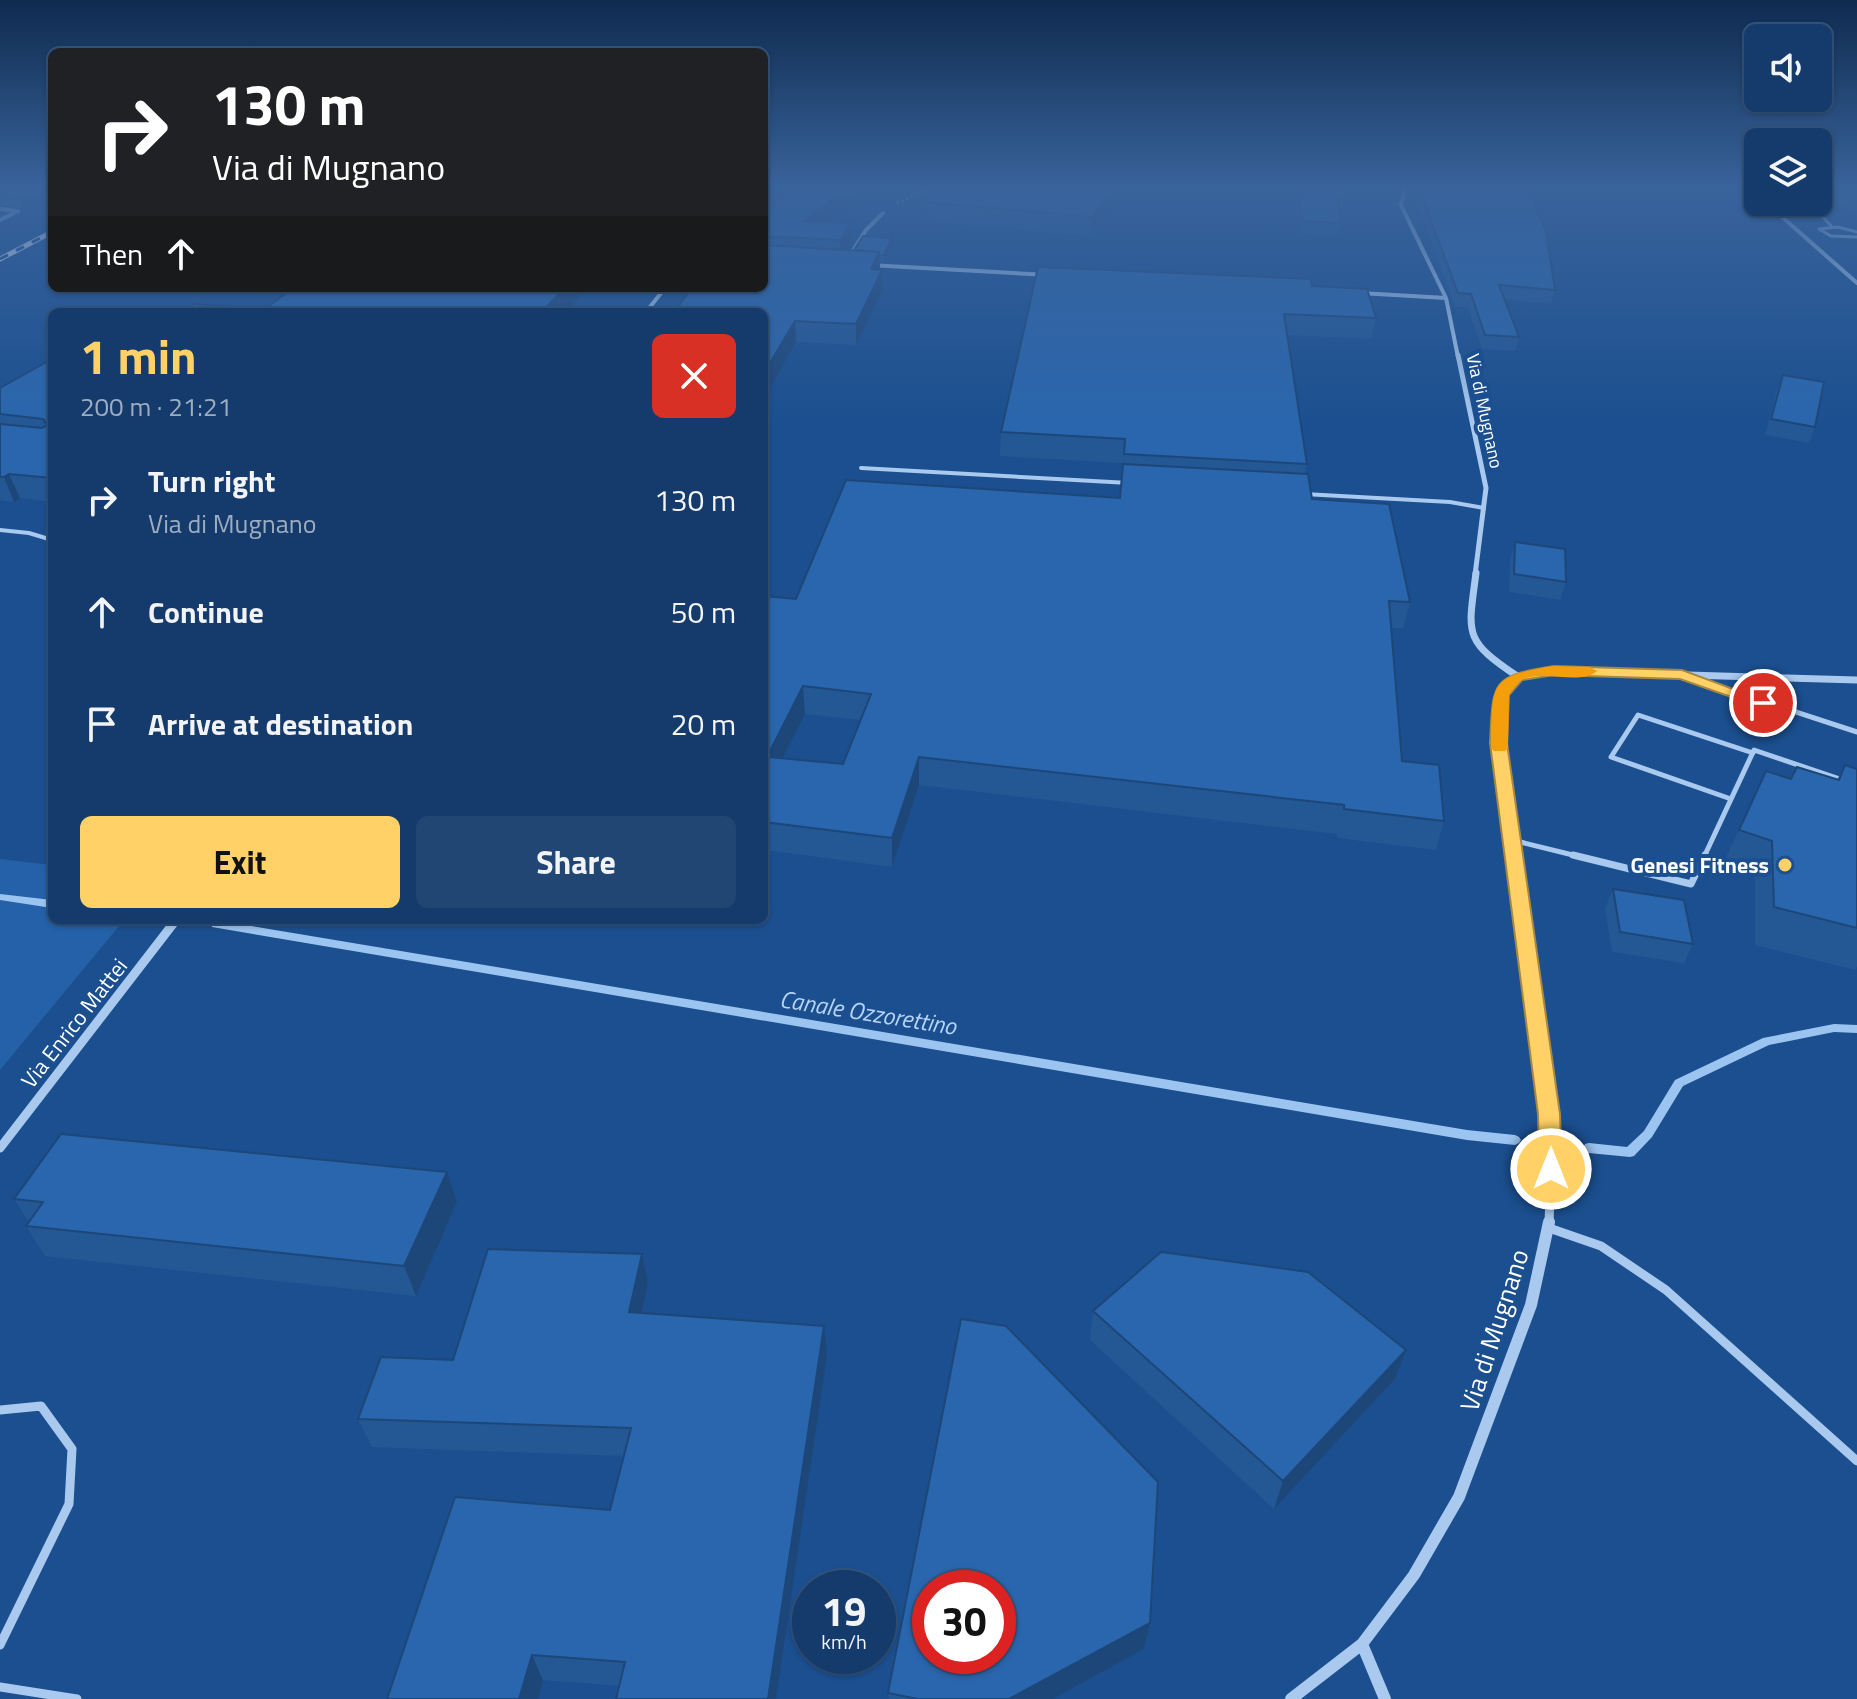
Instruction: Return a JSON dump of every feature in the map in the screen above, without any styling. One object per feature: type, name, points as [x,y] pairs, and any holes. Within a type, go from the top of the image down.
[{"type":"street","points":[[920,268],[1058,276]]},
{"type":"street","name":"Via di Mugnano","points":[[1291,1699],[1362,1644],[1414,1575],[1459,1497],[1531,1305],[1549,1228],[1552,1139],[1499,743],[1501,694],[1517,676],[1489,657],[1472,637],[1471,609],[1486,488],[1446,298],[1432,268]]},
{"type":"street","points":[[1840,268],[1857,283]]},
{"type":"street","points":[[649,308],[662,292]]},
{"type":"street","points":[[1355,293],[1446,298]]},
{"type":"street","points":[[1517,676],[1554,671],[1857,680]]},
{"type":"street","name":"Via Enrico Mattei","points":[[0,1148],[173,924]]},
{"type":"street","points":[[1362,1644],[1385,1699]]},
{"type":"lane","points":[[861,468],[1144,484]]},
{"type":"lane","points":[[1297,493],[1450,502],[1484,508]]},
{"type":"lane","points":[[0,530],[48,539]]},
{"type":"lane","points":[[1682,674],[1857,732]]},
{"type":"lane","points":[[1731,799],[1611,757],[1638,715],[1753,753]]},
{"type":"lane","points":[[1512,840],[1691,884],[1754,750],[1857,785]]},
{"type":"lane","points":[[1549,1228],[1601,1246],[1666,1290],[1857,1461]]},
{"type":"lane","points":[[0,1410],[41,1406],[72,1449],[69,1504],[0,1645]]},
{"type":"lane","points":[[0,1687],[77,1699]]},
{"type":"shaded area","points":[[0,859],[48,865],[48,924],[121,924],[0,1070]]},
{"type":"building","points":[[768,268],[882,270],[856,324],[795,321],[768,366],[768,308],[677,308],[689,292],[768,292]]},
{"type":"building","points":[[1038,268],[1311,279],[1312,286],[1367,289],[1376,318],[1284,314],[1307,464],[1124,454],[1125,439],[1001,432]]},
{"type":"building","points":[[1449,268],[1552,268],[1555,290],[1499,285],[1519,337],[1485,335],[1471,294],[1458,293]]},
{"type":"building","points":[[288,292],[561,292],[545,308],[266,308]]},
{"type":"building","points":[[194,304],[251,308],[188,308]]},
{"type":"building","points":[[48,361],[48,478],[9,474],[0,477],[0,424],[42,428],[47,425],[43,419],[0,414],[0,388]]},
{"type":"building","points":[[1783,375],[1824,382],[1815,427],[1771,419]]},
{"type":"building","points":[[1123,464],[1308,474],[1312,499],[1389,504],[1410,602],[1389,601],[1402,761],[1439,765],[1444,821],[1344,809],[1344,805],[919,757],[892,838],[768,822],[768,757],[843,764],[871,694],[803,686],[768,755],[768,596],[796,599],[846,480],[1120,498]]},
{"type":"building","points":[[1515,542],[1565,549],[1566,582],[1514,574]]},
{"type":"building","points":[[1845,765],[1857,769],[1857,928],[1774,907],[1772,841],[1739,830],[1766,771],[1791,779],[1797,767],[1839,780]]},
{"type":"building","points":[[1613,889],[1684,900],[1693,944],[1620,932]]},
{"type":"building","points":[[61,1134],[447,1172],[404,1266],[26,1226],[43,1202],[14,1199]]},
{"type":"building","points":[[488,1249],[642,1254],[629,1312],[824,1326],[768,1699],[616,1699],[625,1662],[532,1655],[519,1699],[387,1699],[455,1497],[610,1510],[631,1428],[358,1419],[381,1357],[453,1360]]},
{"type":"building","points":[[1161,1252],[1308,1272],[1406,1350],[1283,1481],[1093,1311]]},
{"type":"building","points":[[961,1319],[1006,1326],[1158,1482],[1150,1623],[1009,1699],[918,1699],[888,1693],[892,1674],[896,1674],[896,1652],[912,1570],[912,1674],[1016,1674],[1016,1570],[912,1570]]},
{"type":"waterway","name":"Canale Ozzorettino","points":[[0,897],[48,903]]},
{"type":"waterway","name":"Canale Ozzorettino","points":[[216,924],[1467,1135],[1515,1140]]},
{"type":"waterway","name":"Canale Ozzorettino","points":[[1589,1148],[1630,1152],[1648,1134],[1679,1083],[1767,1041],[1834,1028],[1857,1029]]},
{"type":"slow traffic","points":[[1499,748],[1501,694],[1517,676],[1554,671],[1590,671]]},
{"type":"place","name":"Genesi Fitness","points":[[1785,865]]},
{"type":"route","points":[[1551,1169],[1549,1114],[1499,743],[1501,694],[1517,676],[1554,671],[1682,674],[1763,703]]}]
